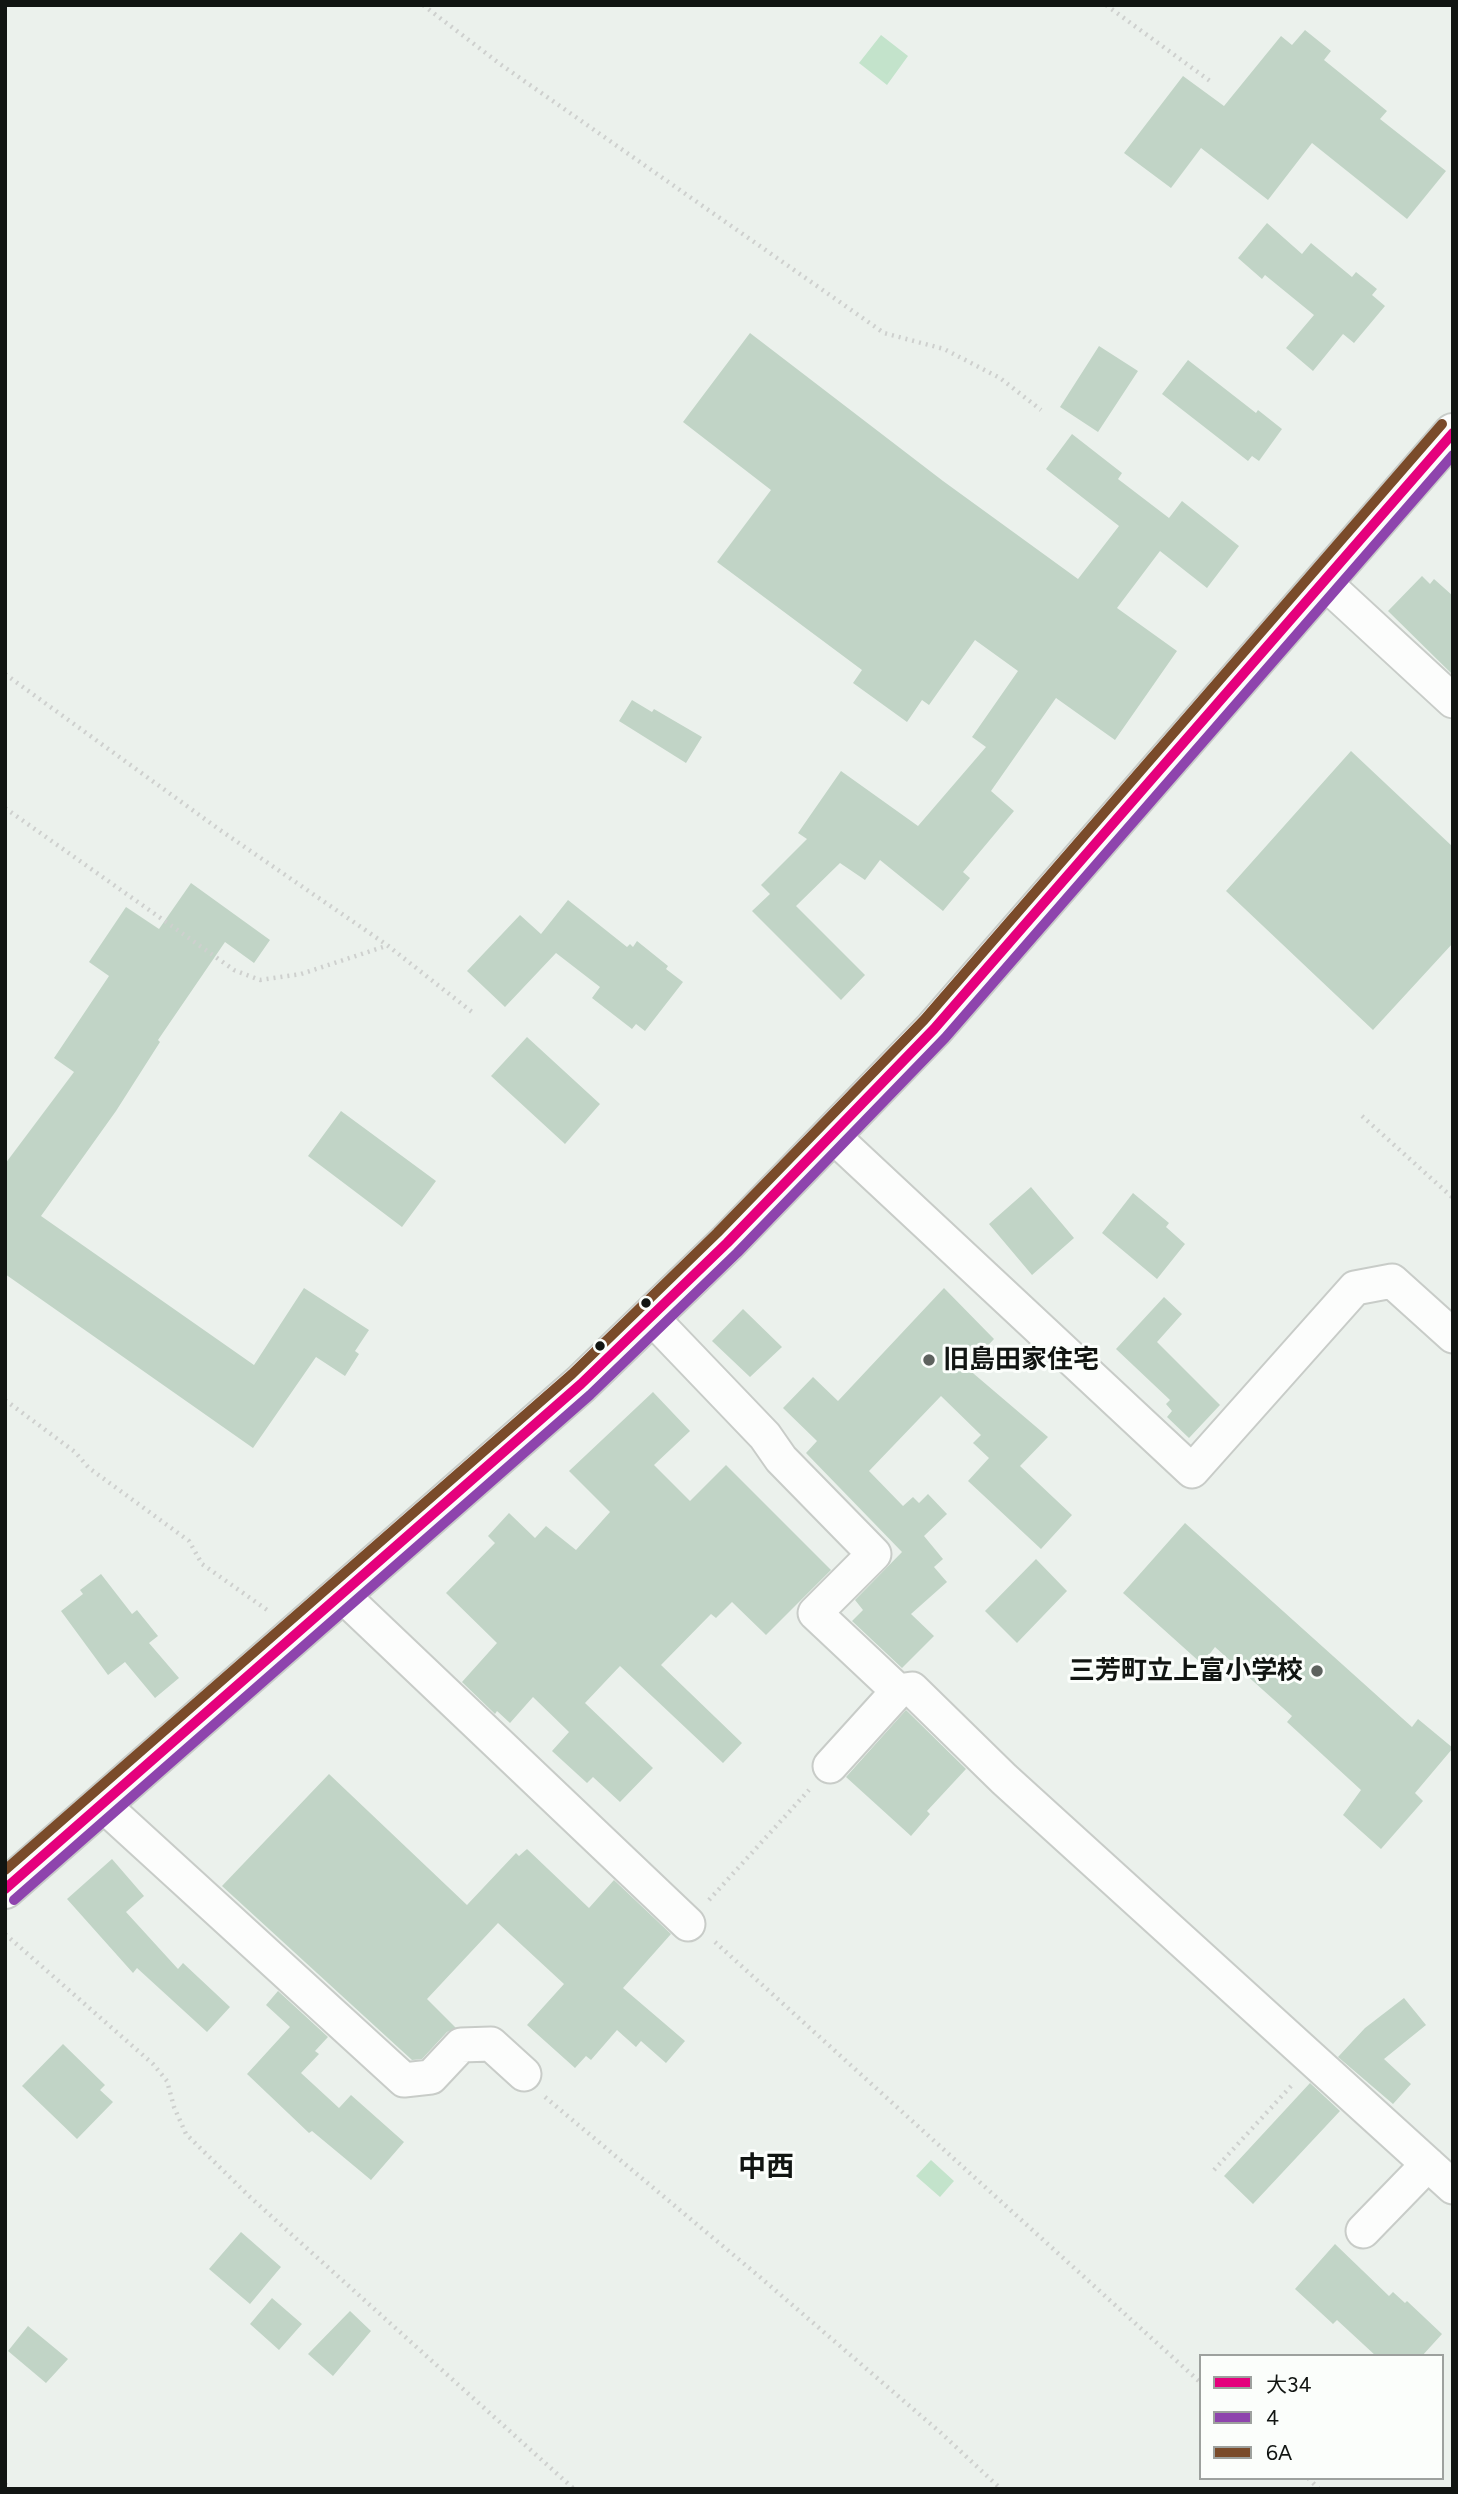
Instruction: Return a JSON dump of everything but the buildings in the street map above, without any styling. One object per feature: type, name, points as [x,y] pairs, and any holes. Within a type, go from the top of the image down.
[{"type":"main road","points":[[5,1889],[581,1384],[651,1317],[832,1135],[998,957],[1450,441]]},
{"type":"street","points":[[1324,582],[1453,701]]},
{"type":"street","points":[[832,1135],[1192,1471],[1355,1288],[1391,1281],[1453,1336]]},
{"type":"street","points":[[651,1317],[765,1436],[781,1460],[874,1555],[814,1613],[898,1691]]},
{"type":"street","points":[[342,1595],[688,1924]]},
{"type":"street","points":[[830,1766],[898,1691],[912,1689],[1004,1779],[1309,2059],[1317,2062],[1453,2187]]},
{"type":"street","points":[[102,1804],[404,2080],[430,2077],[461,2045],[491,2044],[524,2074]]},
{"type":"street","points":[[1363,2231],[1428,2164]]},
{"type":"path","points":[[424,5],[500,64],[884,333],[944,349],[1000,378],[1041,410]]},
{"type":"path","points":[[1105,5],[1210,81]]},
{"type":"path","points":[[5,674],[220,830],[387,945],[472,1012]]},
{"type":"path","points":[[5,808],[234,970],[260,980],[300,974],[387,945]]},
{"type":"path","points":[[1362,1115],[1453,1198]]},
{"type":"path","points":[[5,1400],[75,1452],[89,1468],[189,1541],[202,1564],[299,1633]]},
{"type":"path","points":[[688,1924],[830,1766]]},
{"type":"path","points":[[688,1924],[695,1925],[834,2048],[1199,2381]]},
{"type":"path","points":[[5,1934],[153,2064],[167,2081],[186,2134],[195,2143],[574,2489]]},
{"type":"path","points":[[1214,2170],[1308,2068],[1309,2059]]},
{"type":"path","points":[[524,2074],[529,2084],[761,2278],[941,2433],[1001,2489]]},
{"type":"path","points":[[5,2484],[10,2489]]},
{"type":"green space","points":[[881,35],[908,56],[887,85],[859,63]]},
{"type":"green space","points":[[931,2160],[954,2181],[940,2197],[916,2176]]},
{"type":"transit line","name":"6A","points":[[5,1870],[572,1374],[717,1233],[924,1020],[1442,424]]},
{"type":"transit line","name":"大34","points":[[5,1889],[581,1384],[727,1243],[934,1029],[1453,433]]},
{"type":"transit line","name":"4","points":[[14,1900],[590,1395],[737,1253],[945,1038],[1453,455]]},
{"type":"place","name":"旧島田家住宅","points":[[929,1360]]},
{"type":"place","name":"三芳町立上富小学校","points":[[1317,1671]]},
{"type":"district","name":"中西","points":[[766,2168]]}]
